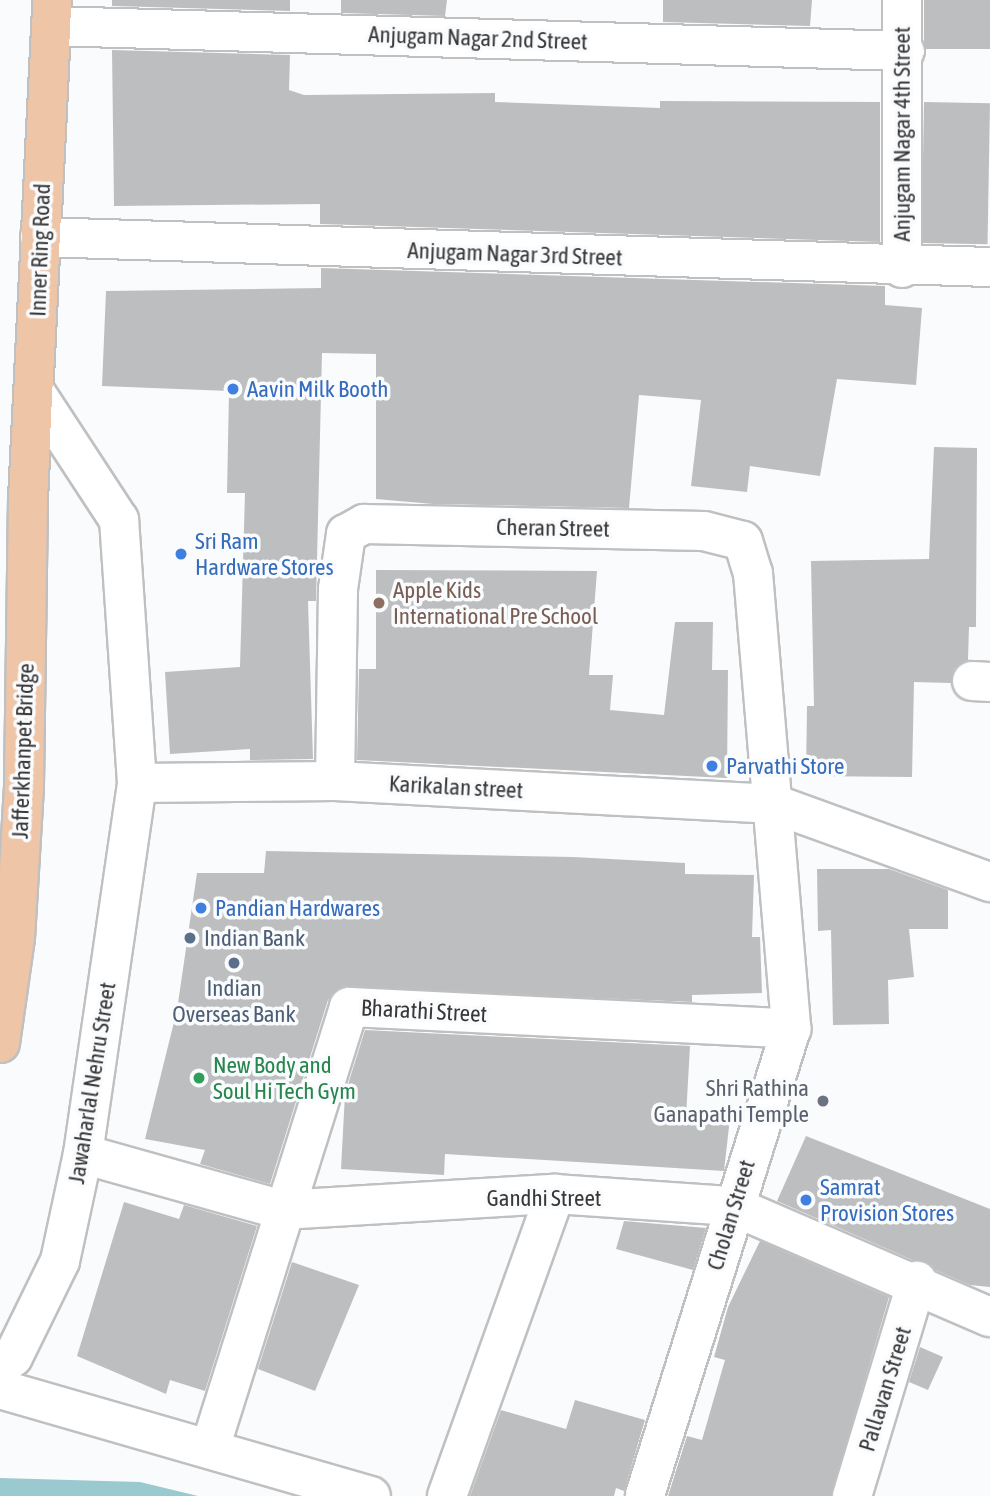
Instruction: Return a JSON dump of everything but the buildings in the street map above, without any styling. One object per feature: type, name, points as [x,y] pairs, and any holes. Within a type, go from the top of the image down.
[{"type":"main road","name":"Inner Ring Road","points":[[28,499],[36,393],[40,237],[51,13]]},
{"type":"main road","name":"Jafferkhanpet Bridge","points":[[0,1043],[15,938],[24,785],[28,499]]},
{"type":"street","name":"Anjugam Nagar 4th Street","points":[[902,0],[905,51],[902,268]]},
{"type":"street","name":"Anjugam Nagar 2nd Street","points":[[51,13],[905,51]]},
{"type":"street","name":"Anjugam Nagar 3rd Street","points":[[40,237],[902,268],[990,267]]},
{"type":"street","name":"Jawaharlal Nehru Street","points":[[0,1367],[13,1357],[60,1261],[83,1154],[137,783],[119,520],[36,393]]},
{"type":"street","name":"Cheran Street","points":[[335,781],[338,589],[346,534],[364,524],[704,531],[743,541],[754,573],[774,804]]},
{"type":"street","name":"Karikalan street","points":[[137,783],[335,781],[774,804],[990,882]]},
{"type":"street","name":"Cholan Street","points":[[645,1496],[790,1028],[774,804]]},
{"type":"street","name":"Bharathi Street","points":[[211,1445],[282,1210],[349,1007],[790,1028]]},
{"type":"street","name":"Gandhi Street","points":[[83,1154],[282,1210],[555,1194],[733,1206],[917,1281],[990,1317]]},
{"type":"street","points":[[447,1496],[555,1194]]},
{"type":"street","name":"Pallavan Street","points":[[852,1496],[917,1281]]},
{"type":"street","points":[[0,1389],[211,1445],[372,1496]]},
{"type":"water","points":[[0,1478],[140,1482],[198,1496],[0,1496]]},
{"type":"place","name":"Aavin Milk Booth","points":[[233,389]]},
{"type":"place","name":"Sri Ram Hardware Stores","points":[[181,554]]},
{"type":"place","name":"Apple Kids International Pre School","points":[[379,603]]},
{"type":"place","name":"Parvathi Store","points":[[712,766]]},
{"type":"place","name":"Pandian Hardwares","points":[[201,908]]},
{"type":"place","name":"Indian Bank","points":[[190,938]]},
{"type":"place","name":"Indian Overseas Bank","points":[[234,963]]},
{"type":"place","name":"New Body and Soul Hi Tech Gym","points":[[199,1078]]},
{"type":"place","name":"Shri Rathina Ganapathi Temple","points":[[823,1101]]},
{"type":"place","name":"Samrat Provision Stores","points":[[806,1200]]}]
